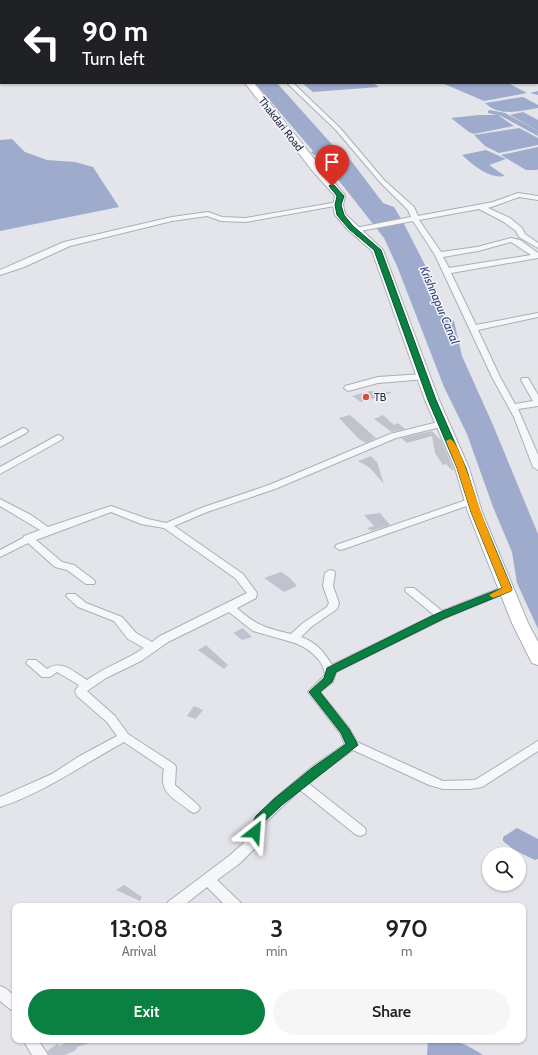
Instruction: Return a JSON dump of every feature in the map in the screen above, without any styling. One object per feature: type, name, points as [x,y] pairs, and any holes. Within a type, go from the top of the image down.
[{"type":"street","name":"Thakdari Road","points":[[250,84],[315,167],[340,196],[338,204],[340,215],[360,229],[377,250],[423,377],[462,468],[472,501],[520,623],[538,659]]},
{"type":"street","points":[[291,84],[338,129],[382,181],[410,209],[411,220],[439,255],[447,271],[496,377],[526,435],[538,467]]},
{"type":"street","points":[[360,229],[495,204],[518,195],[538,198]]},
{"type":"street","points":[[0,273],[22,265],[67,244],[172,219],[208,214],[221,219],[246,220],[338,204]]},
{"type":"street","points":[[479,206],[507,220],[519,230],[522,236],[538,246]]},
{"type":"street","points":[[439,255],[478,249],[511,240],[517,242],[538,256]]},
{"type":"street","points":[[447,271],[538,256]]},
{"type":"street","points":[[474,328],[538,315]]},
{"type":"street","points":[[348,388],[378,380],[423,377]]},
{"type":"street","points":[[512,407],[538,403],[525,380]]},
{"type":"street","points":[[167,526],[204,510],[272,487],[393,436],[442,424]]},
{"type":"street","points":[[0,444],[23,431]]},
{"type":"street","points":[[0,471],[58,438]]},
{"type":"street","points":[[340,547],[472,501]]},
{"type":"street","points":[[0,502],[27,516],[47,531]]},
{"type":"street","points":[[0,554],[28,538],[111,509],[145,522],[167,526],[239,576],[252,593],[252,596],[174,633],[137,658],[102,675],[80,691],[111,719],[124,737],[170,766],[168,779],[169,787],[194,808]]},
{"type":"street","points":[[28,538],[59,565],[70,567],[90,582]]},
{"type":"street","points":[[292,639],[307,625],[332,610],[334,603],[328,586],[330,573]]},
{"type":"street","points":[[330,671],[442,616],[507,589]]},
{"type":"street","points":[[410,590],[442,616]]},
{"type":"street","points":[[71,596],[82,605],[118,619],[136,639],[153,647]]},
{"type":"street","points":[[230,607],[248,624],[257,629],[312,646],[330,671],[331,675],[328,680],[314,692],[345,731],[352,745],[433,782],[443,785],[470,786],[484,781],[538,745]]},
{"type":"street","points":[[32,663],[46,674],[56,668],[59,668],[86,686]]},
{"type":"street","points":[[0,802],[56,777],[82,760],[124,737]]},
{"type":"street","points":[[178,903],[234,860],[252,844],[260,819],[300,783],[352,745]]},
{"type":"street","points":[[300,783],[360,832]]},
{"type":"street","points":[[208,880],[232,903]]},
{"type":"street","points":[[0,992],[12,1003]]},
{"type":"street","points":[[32,1043],[41,1055]]},
{"type":"water","points":[[256,84],[278,84],[337,150],[343,150],[383,203],[394,207],[403,222],[425,265],[442,314],[454,321],[462,356],[493,425],[538,534],[538,629],[517,583],[512,552],[493,507],[467,434],[444,387],[397,266],[384,238],[322,159],[311,153],[313,151]]},
{"type":"water","points":[[303,84],[374,84],[379,87],[313,92]]},
{"type":"water","points":[[444,84],[510,84],[527,93],[484,101]]},
{"type":"water","points":[[523,97],[538,105],[538,108],[503,112],[485,103]]},
{"type":"water","points":[[523,112],[538,120],[538,131],[510,115]]},
{"type":"water","points":[[479,115],[498,115],[514,126],[474,134],[469,132],[451,118]]},
{"type":"water","points":[[519,128],[538,138],[538,145],[499,153],[485,146],[474,135]]},
{"type":"water","points":[[12,139],[25,152],[47,160],[75,162],[93,167],[119,207],[0,231],[0,140]]},
{"type":"water","points":[[538,147],[537,170],[526,170],[501,155]]},
{"type":"water","points":[[486,150],[506,159],[489,165],[505,176],[487,173],[476,167],[462,155]]},
{"type":"water","points":[[517,828],[538,839],[538,859],[535,860],[526,856],[526,847],[510,847],[503,841],[503,837]]},
{"type":"water","points":[[428,1043],[460,1043],[483,1055],[427,1055]]},
{"type":"building","name":"TB","points":[[370,391],[391,393],[361,402],[352,396]]},
{"type":"building","points":[[350,415],[376,438],[366,443],[359,439],[339,418]]},
{"type":"building","points":[[383,415],[394,425],[398,423],[405,429],[392,432],[374,419]]},
{"type":"building","points":[[432,431],[441,440],[454,470],[446,464],[443,465],[435,453],[432,436],[407,443],[401,438]]},
{"type":"building","points":[[371,456],[377,462],[384,484],[370,468],[358,461]]},
{"type":"building","points":[[380,513],[390,525],[371,531],[367,528],[374,526],[364,515]]},
{"type":"building","points":[[281,572],[290,578],[297,586],[284,592],[264,578]]},
{"type":"building","points":[[243,628],[252,637],[242,640],[233,633]]},
{"type":"building","points":[[206,645],[228,665],[224,669],[198,650]]},
{"type":"building","points":[[194,706],[203,710],[196,719],[187,716]]},
{"type":"building","points":[[124,885],[142,897],[140,901],[116,890]]},
{"type":"building","points":[[64,1043],[90,1043],[77,1047],[76,1050],[65,1055],[49,1055],[47,1051],[57,1044],[60,1046]]},
{"type":"waterway","points":[[533,93],[538,93]]},
{"type":"waterway","points":[[490,112],[503,114],[538,134]]},
{"type":"slow traffic","points":[[450,441],[462,468],[475,512],[502,573],[507,589],[493,595]]},
{"type":"place","name":"TB","points":[[366,397]]},
{"type":"route","points":[[255,832],[260,819],[278,802],[316,770],[352,745],[345,731],[314,692],[316,688],[330,678],[330,671],[422,625],[507,589],[502,573],[475,512],[462,468],[432,400],[414,354],[394,294],[377,250],[340,215],[338,205],[340,196],[332,186]]},
{"type":"water label","name":"Krishnapur Canal","points":[[440,305]]}]
